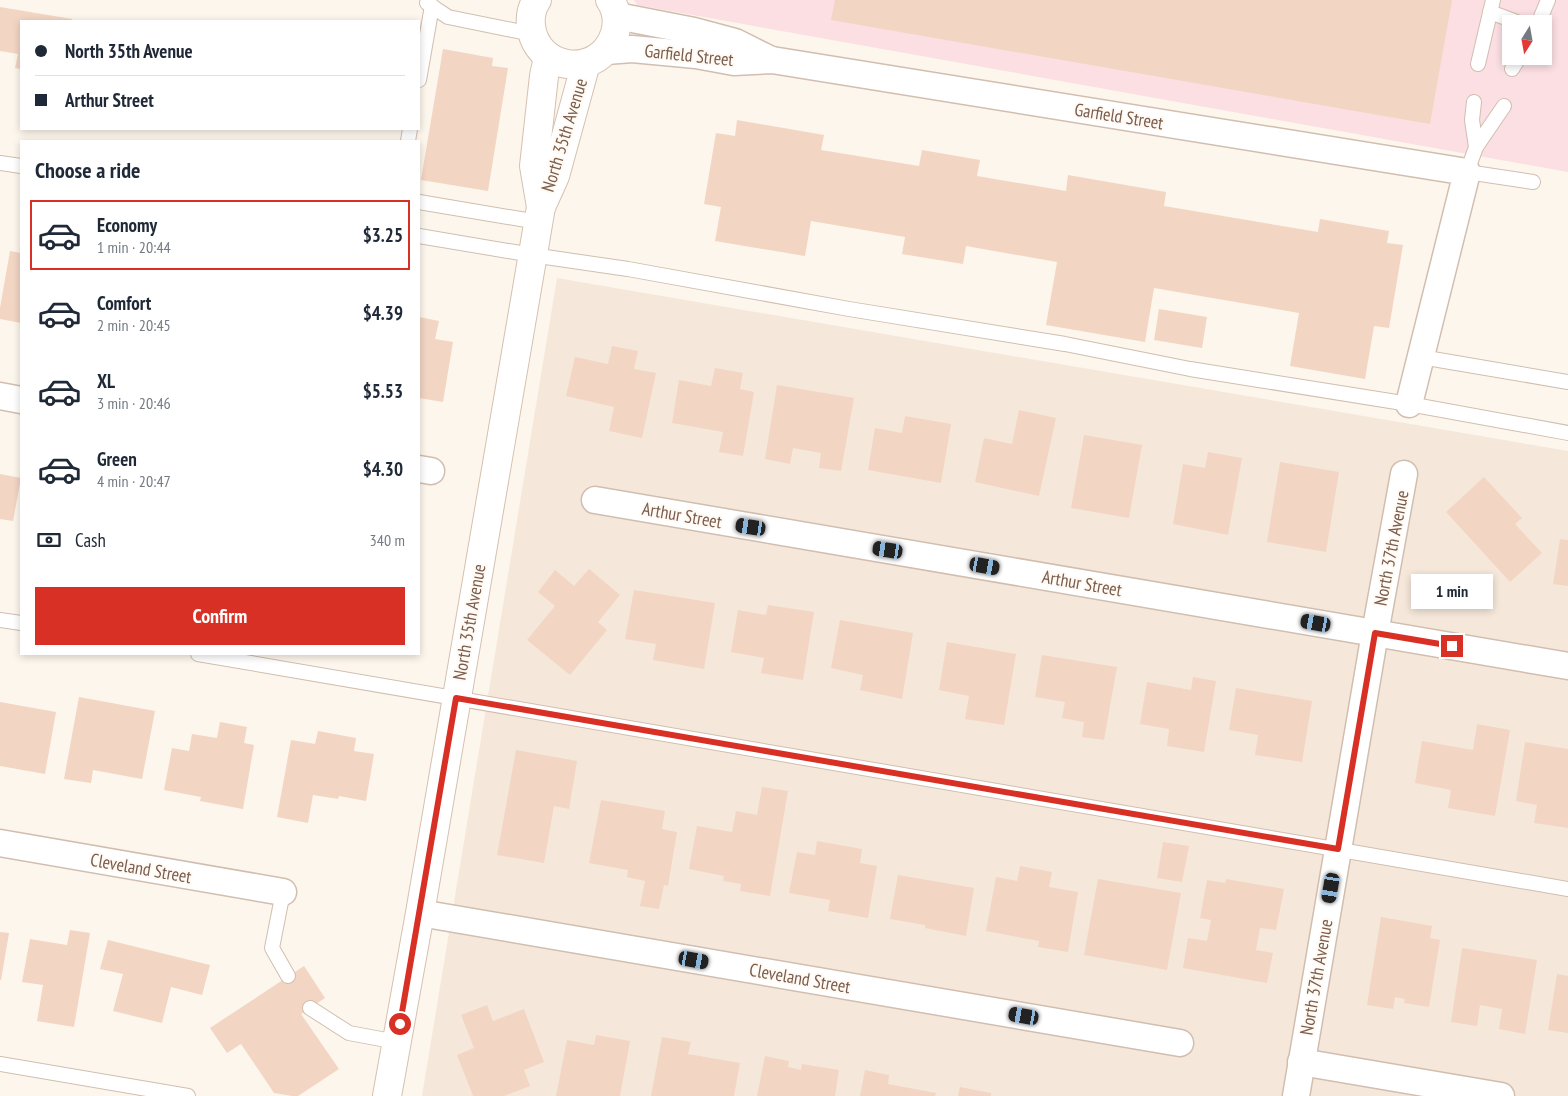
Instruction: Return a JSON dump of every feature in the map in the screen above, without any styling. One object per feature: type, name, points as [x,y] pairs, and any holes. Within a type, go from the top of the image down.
[{"type":"street","points":[[537,0],[530,19],[532,34],[538,47],[548,57],[560,63],[573,65],[596,57]]},
{"type":"street","name":"North 35th Avenue","points":[[387,1096],[539,214],[555,176],[596,57],[613,40],[616,28],[613,8]]},
{"type":"street","name":"Garfield Street","points":[[613,8],[735,42],[772,60]]},
{"type":"street","name":"Garfield Street","points":[[596,57],[632,49],[696,55],[734,62],[772,60],[1467,172]]},
{"type":"street","name":"North 35th Avenue","points":[[539,214],[534,166],[544,76],[548,57]]},
{"type":"street","points":[[1409,404],[1467,172]]},
{"type":"street","points":[[0,396],[20,400]]},
{"type":"street","name":"North 37th Avenue","points":[[1296,1096],[1404,474]]},
{"type":"street","name":"Arthur Street","points":[[595,500],[1568,666]]},
{"type":"street","name":"Cleveland Street","points":[[0,843],[283,892]]},
{"type":"street","name":"Cleveland Street","points":[[420,913],[1180,1043]]},
{"type":"street","points":[[1301,1062],[1501,1096]]},
{"type":"lane","points":[[1542,15],[1548,0]]},
{"type":"lane","points":[[435,3],[448,17],[532,34]]},
{"type":"lane","points":[[420,75],[435,3]]},
{"type":"lane","points":[[1478,64],[1492,6],[1507,15]]},
{"type":"lane","points":[[1512,70],[1515,65]]},
{"type":"lane","points":[[1474,102],[1472,120],[1476,147]]},
{"type":"lane","points":[[1504,106],[1476,147],[1467,172],[1532,182]]},
{"type":"lane","points":[[0,162],[20,166]]},
{"type":"lane","points":[[420,202],[539,214]]},
{"type":"lane","points":[[420,236],[628,269],[849,309],[1065,344],[1190,369],[1409,404],[1568,433]]},
{"type":"lane","points":[[1421,357],[1568,382]]},
{"type":"lane","points":[[0,620],[20,624]]},
{"type":"lane","points":[[204,655],[1568,889]]},
{"type":"lane","points":[[283,892],[272,948],[288,976]]},
{"type":"lane","points":[[310,1008],[349,1033],[397,1042]]},
{"type":"lane","points":[[0,1064],[188,1096]]},
{"type":"shaded area","points":[[634,0],[1568,0],[1568,172],[637,5]]},
{"type":"shaded area","points":[[557,278],[1568,451],[1568,1096],[422,1096]]},
{"type":"building","points":[[835,0],[1452,0],[1430,124],[831,20]]},
{"type":"building","points":[[0,7],[72,19],[20,20],[20,69],[15,68],[18,54],[0,51]]},
{"type":"building","points":[[443,49],[493,58],[492,66],[508,68],[488,191],[421,180]]},
{"type":"building","points":[[737,120],[824,135],[821,150],[919,166],[922,150],[980,160],[977,176],[1066,191],[1068,175],[1166,192],[1164,206],[1318,232],[1320,219],[1389,231],[1387,243],[1403,245],[1389,328],[1374,326],[1365,379],[1290,366],[1299,313],[1154,288],[1145,342],[1046,325],[1057,262],[966,246],[963,264],[902,254],[905,237],[811,221],[805,256],[715,241],[721,207],[704,204],[716,133],[735,136]]},
{"type":"building","points":[[10,251],[20,253],[20,323],[0,319],[0,308]]},
{"type":"building","points":[[1159,309],[1207,317],[1202,348],[1154,340]]},
{"type":"building","points":[[420,317],[439,321],[435,339],[453,342],[443,402],[420,398]]},
{"type":"building","points":[[612,346],[638,351],[634,369],[656,373],[642,438],[609,431],[614,407],[566,396],[575,357],[608,364]]},
{"type":"building","points":[[715,368],[743,373],[740,389],[754,392],[743,456],[719,452],[723,432],[672,423],[679,380],[711,386]]},
{"type":"building","points":[[777,385],[854,398],[841,471],[819,468],[821,453],[793,448],[790,464],[765,459]]},
{"type":"building","points":[[1019,410],[1056,418],[1039,496],[975,482],[984,438],[1012,444]]},
{"type":"building","points":[[905,416],[951,424],[941,483],[868,470],[875,428],[902,433]]},
{"type":"building","points":[[1084,435],[1142,445],[1129,518],[1071,508]]},
{"type":"building","points":[[1208,452],[1242,458],[1228,535],[1173,524],[1183,464],[1205,468]]},
{"type":"building","points":[[1280,462],[1339,472],[1326,552],[1267,542]]},
{"type":"building","points":[[0,474],[20,478],[13,521],[0,519]]},
{"type":"building","points":[[1484,477],[1522,518],[1515,524],[1542,553],[1510,582],[1446,512]]},
{"type":"building","points":[[1560,539],[1568,540],[1568,586],[1553,584]]},
{"type":"building","points":[[589,569],[620,595],[598,622],[607,630],[570,675],[527,640],[555,606],[538,592],[555,570],[574,586]]},
{"type":"building","points":[[634,590],[715,603],[704,669],[653,660],[656,644],[625,639]]},
{"type":"building","points":[[768,605],[814,612],[803,680],[761,673],[764,658],[731,652],[738,610],[766,615]]},
{"type":"building","points":[[840,620],[913,633],[902,699],[860,690],[863,675],[831,668]]},
{"type":"building","points":[[947,642],[1016,654],[1004,725],[965,719],[969,696],[939,690]]},
{"type":"building","points":[[1042,655],[1117,667],[1104,740],[1082,737],[1084,722],[1062,718],[1065,702],[1035,697]]},
{"type":"building","points":[[1193,677],[1216,681],[1204,752],[1167,746],[1169,729],[1140,724],[1147,682],[1191,690]]},
{"type":"building","points":[[1236,688],[1312,701],[1302,762],[1255,755],[1258,735],[1229,730]]},
{"type":"building","points":[[79,697],[155,711],[142,779],[93,770],[91,783],[64,779]]},
{"type":"building","points":[[0,702],[56,712],[45,774],[0,766]]},
{"type":"building","points":[[220,722],[247,727],[244,743],[254,745],[243,809],[200,801],[201,797],[164,790],[172,748],[189,751],[192,734],[217,738]]},
{"type":"building","points":[[1477,724],[1510,730],[1495,816],[1448,808],[1451,790],[1415,783],[1422,741],[1473,750]]},
{"type":"building","points":[[318,731],[356,738],[354,751],[374,754],[366,801],[339,796],[338,799],[313,795],[308,823],[277,817],[291,740],[315,744]]},
{"type":"building","points":[[1525,742],[1568,749],[1568,828],[1534,823],[1537,805],[1516,801]]},
{"type":"building","points":[[516,750],[577,761],[569,809],[554,806],[544,863],[497,855]]},
{"type":"building","points":[[762,787],[788,791],[770,896],[740,891],[741,884],[723,881],[724,876],[689,869],[697,826],[732,832],[736,811],[757,815]]},
{"type":"building","points":[[601,800],[665,811],[662,829],[677,832],[668,886],[664,885],[659,909],[640,906],[645,881],[627,877],[628,870],[589,863]]},
{"type":"building","points":[[817,841],[862,849],[860,863],[877,866],[868,918],[828,911],[830,900],[789,893],[797,852],[815,855]]},
{"type":"building","points":[[1163,842],[1189,846],[1182,882],[1157,878]]},
{"type":"building","points":[[1020,866],[1052,872],[1049,887],[1078,892],[1068,952],[1038,947],[1039,941],[986,931],[996,877],[1017,881]]},
{"type":"building","points":[[898,875],[974,888],[966,936],[925,928],[925,925],[890,919]]},
{"type":"building","points":[[1098,879],[1181,893],[1167,970],[1084,955]]},
{"type":"building","points":[[1226,879],[1284,889],[1276,930],[1260,928],[1256,950],[1273,953],[1267,983],[1183,968],[1188,938],[1207,941],[1211,920],[1200,918],[1207,880],[1225,883]]},
{"type":"building","points":[[1381,917],[1432,926],[1430,938],[1440,940],[1429,1007],[1404,1003],[1405,999],[1395,997],[1393,1009],[1367,1005]]},
{"type":"building","points":[[70,930],[90,933],[74,1027],[37,1021],[43,985],[22,982],[30,939],[67,945]]},
{"type":"building","points":[[0,932],[9,933],[1,980],[0,980]]},
{"type":"building","points":[[108,940],[210,965],[202,995],[171,987],[162,1023],[113,1011],[123,974],[100,969]]},
{"type":"building","points":[[1462,948],[1537,960],[1525,1034],[1499,1029],[1502,1009],[1480,1005],[1477,1026],[1451,1022]]},
{"type":"building","points":[[304,966],[325,998],[301,1014],[339,1069],[298,1096],[292,1096],[274,1093],[241,1044],[227,1053],[210,1028]]},
{"type":"building","points":[[1557,974],[1568,976],[1568,1033],[1548,1030]]},
{"type":"building","points":[[487,1005],[493,1021],[524,1009],[544,1062],[524,1070],[530,1086],[504,1096],[473,1096],[457,1055],[474,1048],[461,1015]]},
{"type":"building","points":[[596,1035],[630,1041],[620,1096],[556,1096],[567,1040],[594,1045]]},
{"type":"building","points":[[662,1037],[691,1042],[688,1054],[740,1063],[734,1096],[651,1096]]},
{"type":"building","points":[[765,1056],[789,1061],[788,1067],[801,1070],[802,1064],[839,1070],[835,1096],[757,1096]]},
{"type":"building","points":[[865,1070],[889,1075],[888,1084],[936,1093],[935,1096],[860,1096]]},
{"type":"building","points":[[960,1087],[991,1093],[991,1096],[958,1096]]},
{"type":"route","points":[[400,1024],[456,698],[1338,849],[1375,633],[1452,646]]}]
